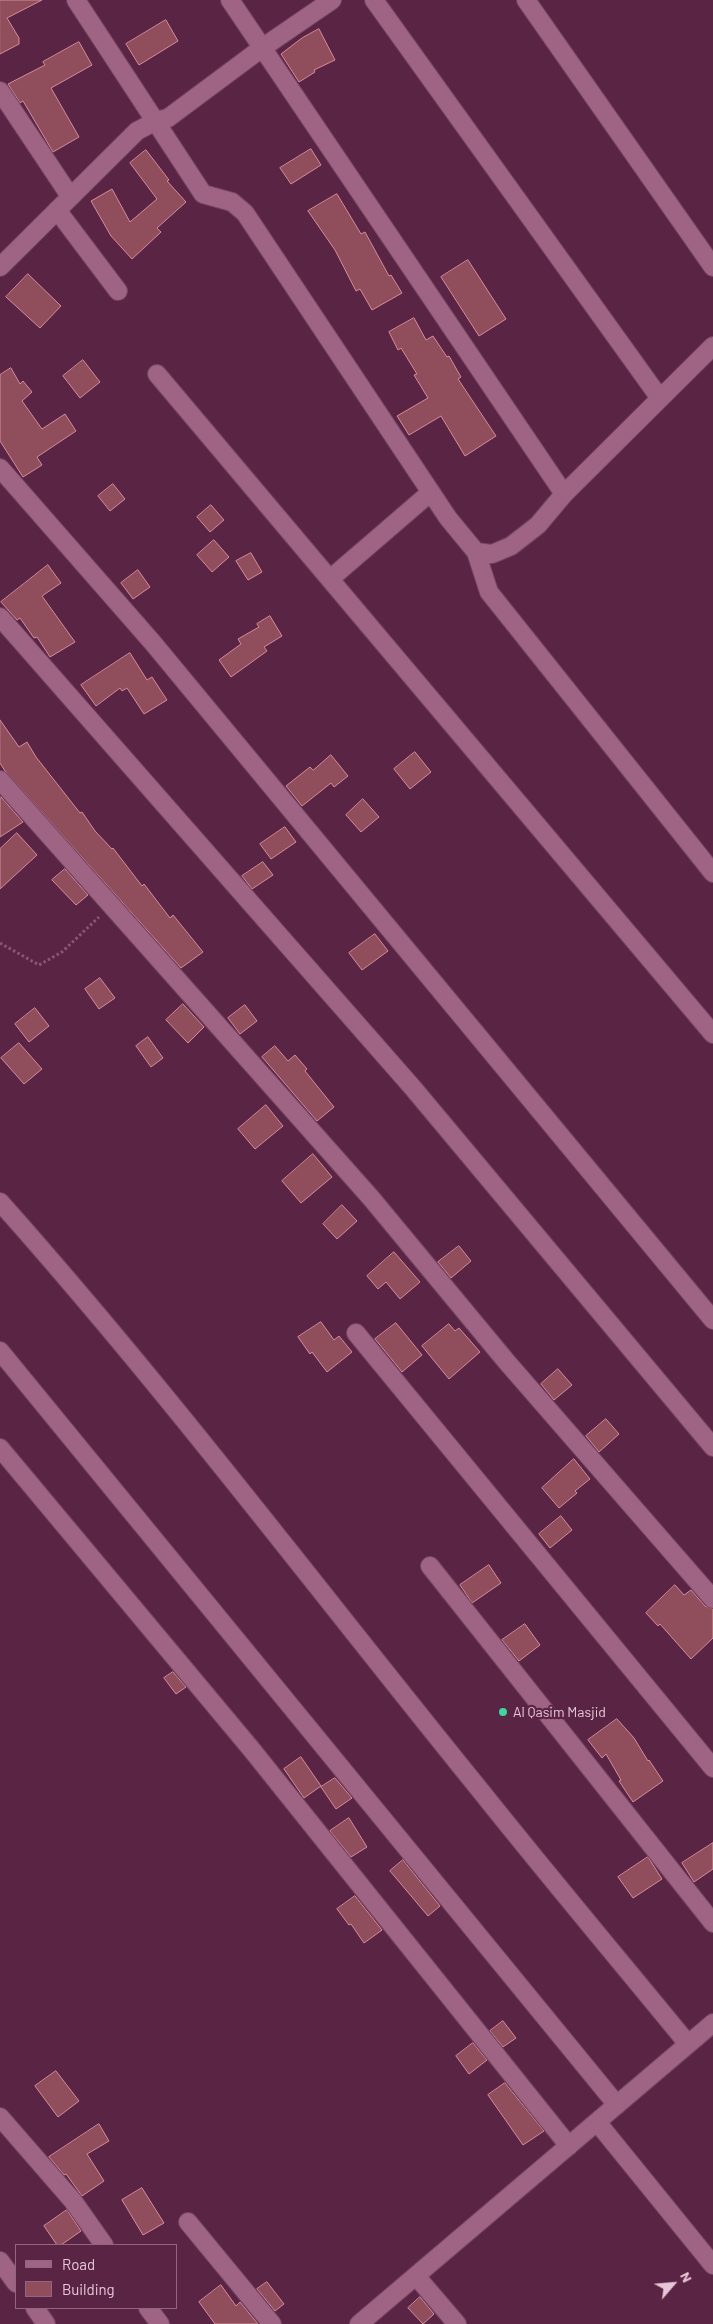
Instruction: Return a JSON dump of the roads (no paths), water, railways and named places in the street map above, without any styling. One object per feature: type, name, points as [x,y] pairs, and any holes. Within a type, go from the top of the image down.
[{"type":"street","points":[[76,0],[203,194],[232,202],[245,213],[448,518],[476,552],[489,592],[713,873]]},
{"type":"street","points":[[230,0],[564,494]]},
{"type":"street","points":[[0,267],[137,130],[156,121],[168,118],[262,48],[332,0]]},
{"type":"street","points":[[374,0],[659,397]]},
{"type":"street","points":[[526,0],[713,267]]},
{"type":"street","points":[[0,91],[70,196]]},
{"type":"street","points":[[56,210],[118,291]]},
{"type":"street","points":[[476,552],[492,554],[511,546],[538,525],[564,494],[659,397],[713,346]]},
{"type":"street","points":[[157,374],[713,1034]]},
{"type":"street","points":[[0,468],[153,643],[713,1320]]},
{"type":"street","points":[[330,579],[431,492]]},
{"type":"street","points":[[0,617],[413,1088],[713,1447]]},
{"type":"street","points":[[0,780],[371,1198],[506,1361],[713,1599]]},
{"type":"street","points":[[0,1202],[58,1268],[279,1537],[483,1795],[688,2044]]},
{"type":"street","points":[[356,1333],[713,1768]]},
{"type":"street","points":[[0,1351],[617,2105]]},
{"type":"street","points":[[0,1448],[252,1750],[569,2146]]},
{"type":"street","points":[[430,1566],[713,1923]]},
{"type":"street","points":[[365,2322],[416,2276],[713,2024]]},
{"type":"street","points":[[0,2117],[74,2201],[103,2244]]},
{"type":"street","points":[[597,2122],[713,2265]]},
{"type":"street","points":[[188,2222],[272,2324]]},
{"type":"street","points":[[0,2261],[15,2282]]},
{"type":"street","points":[[416,2276],[457,2324]]},
{"type":"street","points":[[35,2309],[46,2324]]},
{"type":"street","points":[[149,2309],[160,2324]]},
{"type":"place","name":"Al Qasim Masjid","points":[[503,1712]]}]
